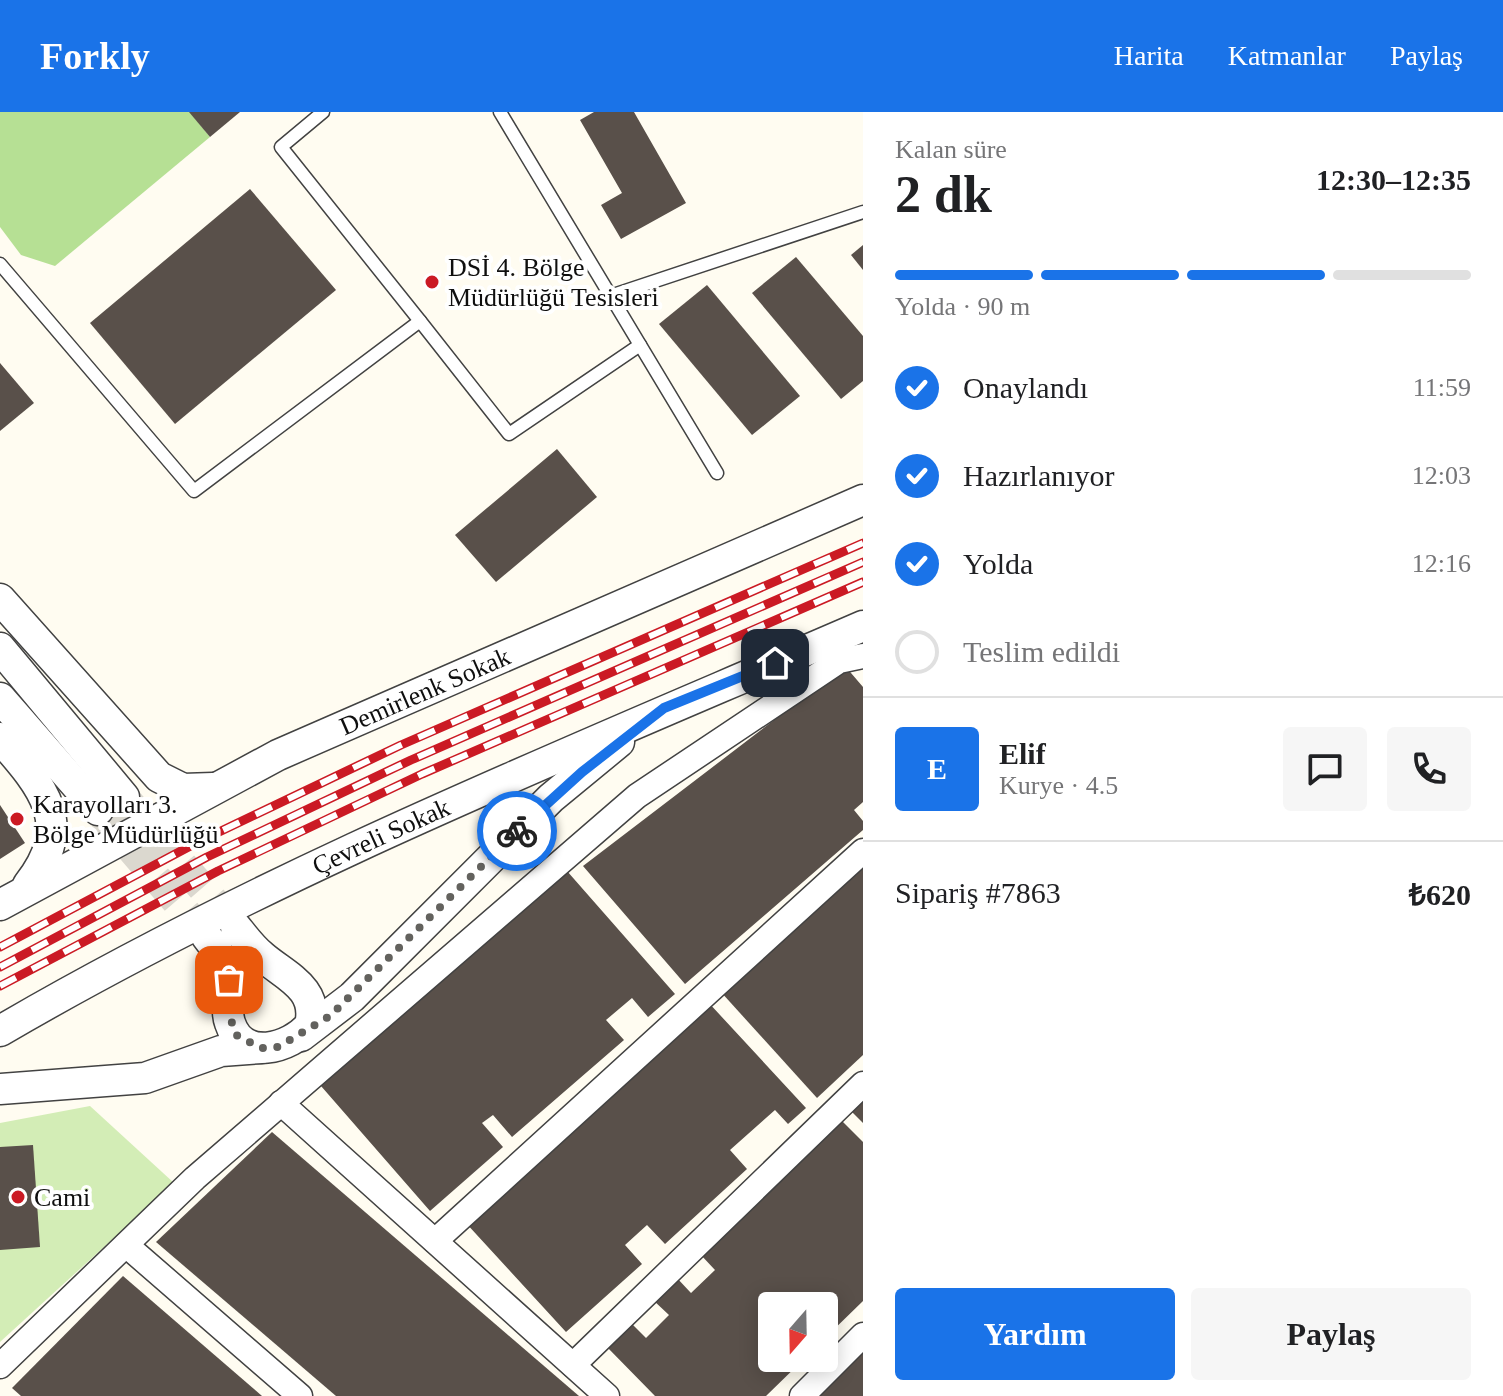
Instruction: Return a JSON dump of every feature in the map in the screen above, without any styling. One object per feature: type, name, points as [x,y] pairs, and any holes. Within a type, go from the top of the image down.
[{"type":"street","name":"Demirlenk Sokak","points":[[12,897],[278,755],[863,500]]},
{"type":"street","points":[[0,599],[159,777],[183,789],[213,788]]},
{"type":"street","points":[[0,1366],[281,1103],[637,796],[839,661],[862,637]]},
{"type":"street","name":"Çevreli Sokak","points":[[0,1031],[217,914],[664,708],[862,637]]},
{"type":"street","points":[[0,648],[111,804],[0,698]]},
{"type":"street","points":[[0,1089],[145,1078],[221,1051],[278,1047],[301,1036],[352,997],[551,798],[664,708]]},
{"type":"street","points":[[0,738],[33,776],[49,810],[51,848],[12,897]]},
{"type":"street","points":[[435,1241],[863,851]]},
{"type":"street","points":[[236,927],[264,957],[303,989],[313,1014],[301,1036]]},
{"type":"street","points":[[207,937],[227,965],[230,1023],[246,1044],[261,1048]]},
{"type":"street","points":[[573,1365],[863,1084]]},
{"type":"street","points":[[281,1103],[607,1396]]},
{"type":"street","points":[[126,1245],[300,1396]]},
{"type":"street","points":[[802,1396],[863,1335]]},
{"type":"lane","points":[[323,112],[281,147],[509,434],[640,345]]},
{"type":"lane","points":[[500,112],[717,473]]},
{"type":"lane","points":[[610,296],[863,212]]},
{"type":"lane","points":[[0,264],[194,491],[420,321]]},
{"type":"green space","points":[[0,112],[190,112],[210,137],[55,266],[21,255],[0,227]]},
{"type":"green space","points":[[90,1106],[174,1183],[0,1342],[0,1123]]},
{"type":"building","points":[[189,112],[240,112],[210,137]]},
{"type":"building","points":[[594,112],[634,112],[686,203],[621,239],[601,205],[622,193],[580,120]]},
{"type":"building","points":[[250,189],[336,290],[175,424],[90,323]]},
{"type":"building","points":[[863,245],[863,270],[851,255]]},
{"type":"building","points":[[796,257],[863,336],[863,381],[841,399],[752,293]]},
{"type":"building","points":[[707,285],[800,396],[752,435],[659,324]]},
{"type":"building","points":[[0,363],[34,403],[0,431]]},
{"type":"building","points":[[557,449],[597,497],[496,582],[455,535]]},
{"type":"building","points":[[845,666],[863,687],[863,802],[854,810],[863,821],[863,830],[685,984],[583,866]]},
{"type":"building","points":[[0,805],[25,843],[0,859]]},
{"type":"building","points":[[863,862],[863,1055],[817,1098],[720,991]]},
{"type":"building","points":[[567,871],[675,994],[648,1017],[632,998],[606,1020],[624,1040],[512,1137],[493,1115],[482,1123],[503,1147],[430,1211],[321,1086]]},
{"type":"building","points":[[708,1002],[806,1108],[788,1124],[775,1110],[730,1150],[747,1169],[665,1244],[647,1225],[625,1245],[642,1264],[566,1332],[465,1222]]},
{"type":"building","points":[[863,1102],[863,1123],[852,1112]]},
{"type":"building","points":[[839,1118],[863,1142],[863,1301],[838,1325],[838,1292],[758,1292],[758,1372],[791,1372],[766,1396],[655,1396],[606,1346],[630,1322],[646,1338],[669,1315],[653,1300],[676,1277],[691,1293],[715,1270],[700,1254]]},
{"type":"building","points":[[272,1132],[579,1396],[336,1396],[156,1242]]},
{"type":"building","name":"Cami","points":[[33,1145],[40,1247],[0,1250],[0,1147]]},
{"type":"building","points":[[123,1276],[262,1396],[21,1396],[12,1388]]},
{"type":"building","points":[[863,1338],[863,1396],[807,1396],[830,1372],[838,1372],[838,1364]]},
{"type":"tunnel","points":[[124,797],[236,927]]},
{"type":"tunnel","points":[[98,810],[207,937]]},
{"type":"railway","points":[[0,947],[196,843],[401,745],[863,543]]},
{"type":"railway","points":[[0,967],[207,857],[411,760],[863,562]]},
{"type":"railway","points":[[0,986],[218,871],[422,774],[863,582]]},
{"type":"way so far","points":[[229,980],[228,1011],[236,1035],[246,1044],[261,1048],[290,1043],[352,997],[517,831]]},
{"type":"place","name":"DSİ 4. Bölge Müdürlüğü Tesisleri","points":[[432,282]]},
{"type":"place","name":"Karayolları 3. Bölge Müdürlüğü","points":[[17,819]]},
{"type":"place","name":"Cami","points":[[18,1197]]},
{"type":"route","points":[[517,831],[620,740],[664,708],[775,663]]}]
